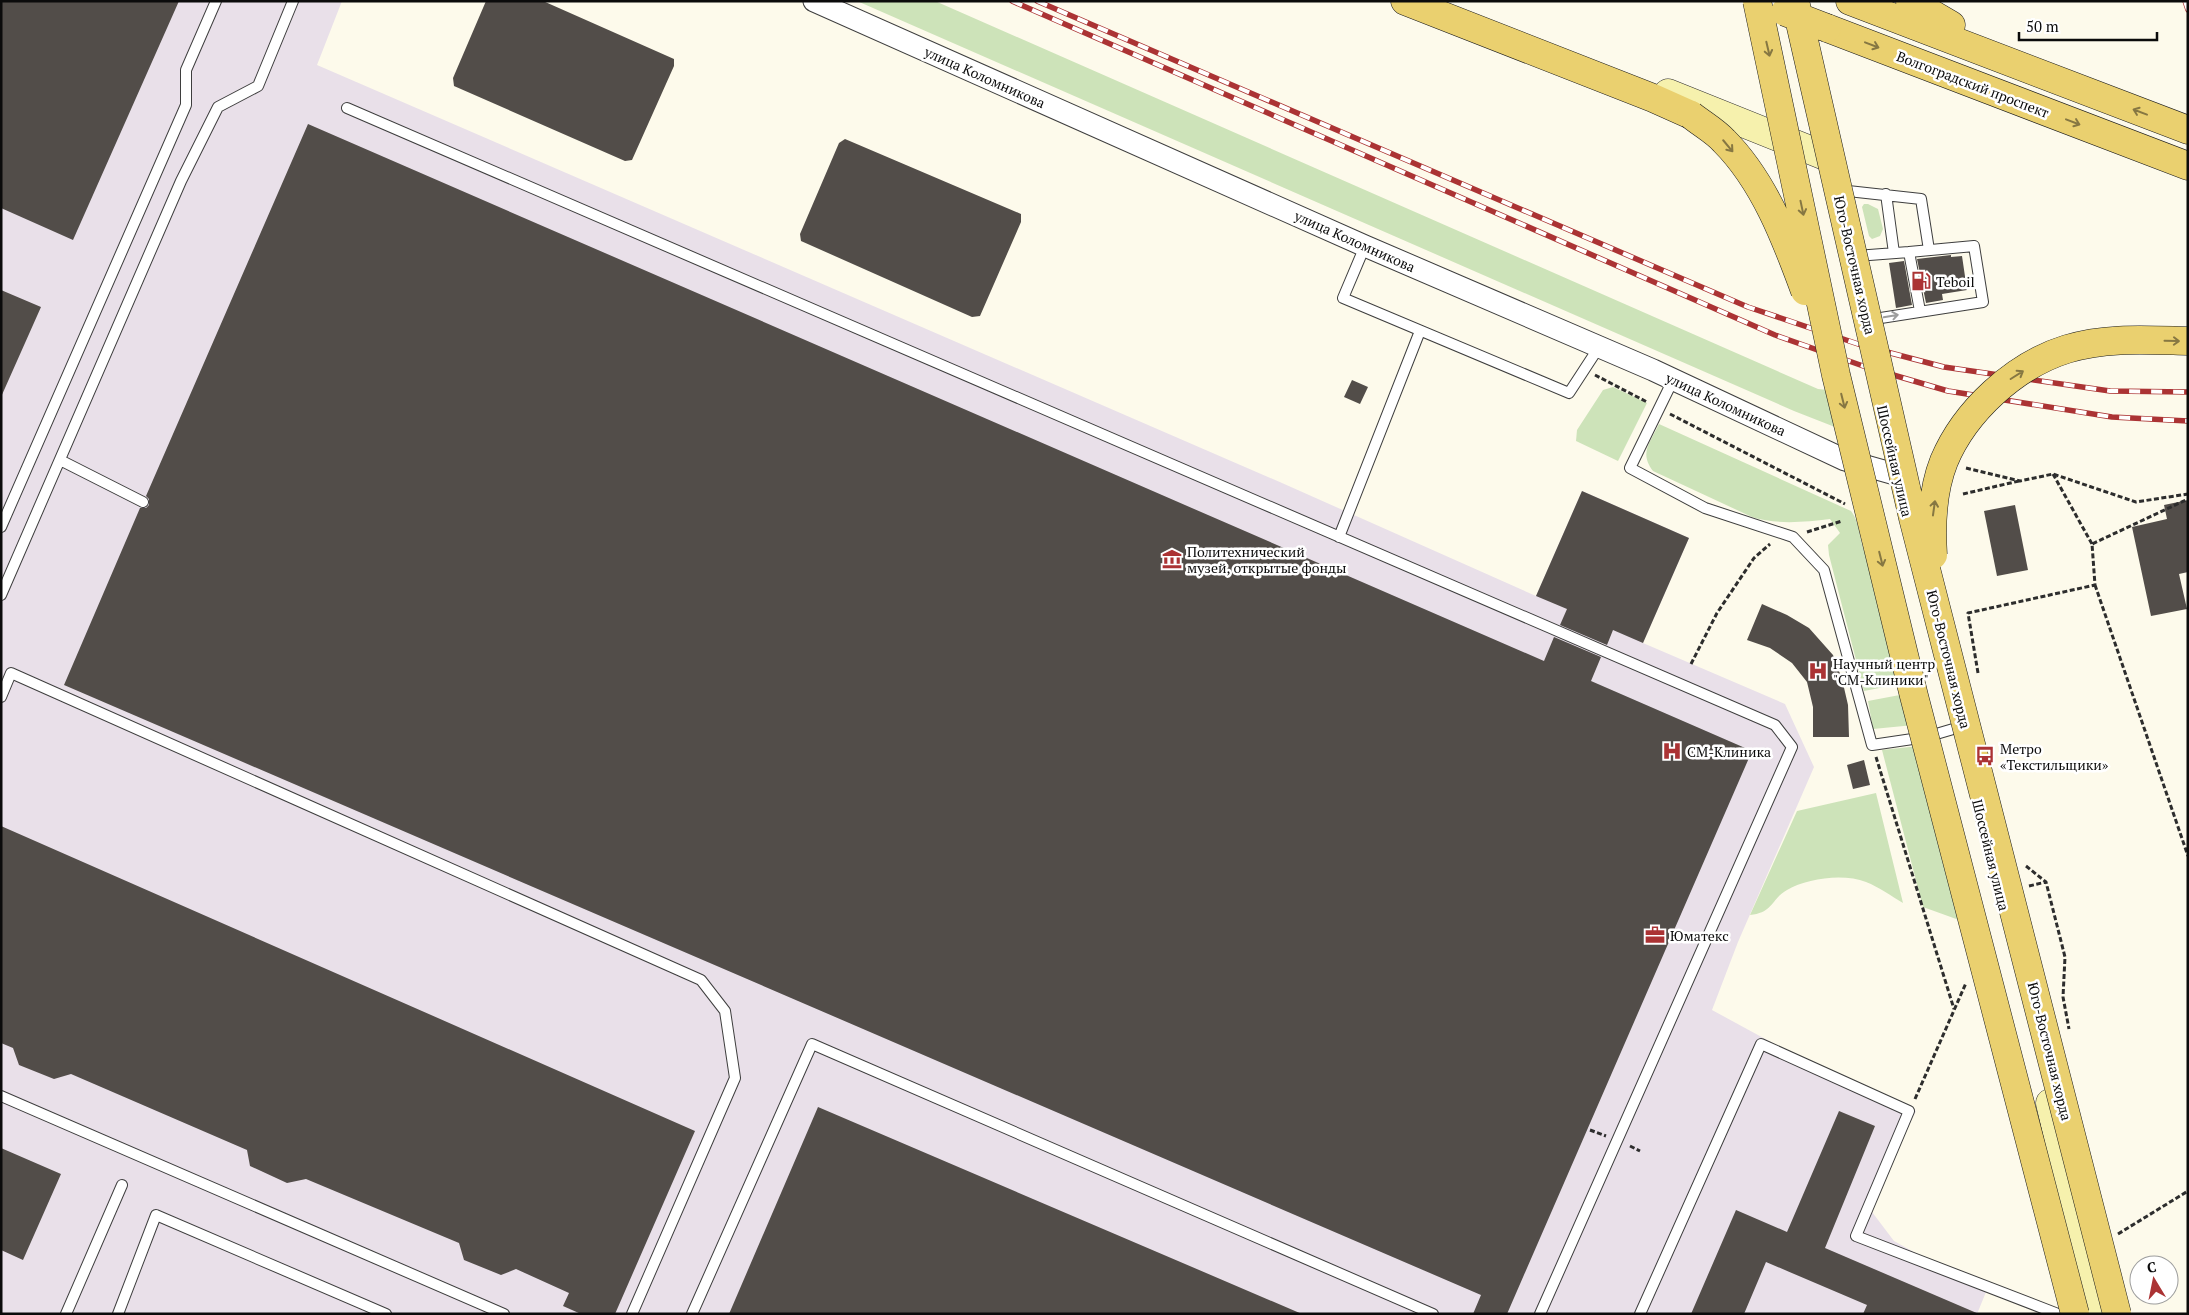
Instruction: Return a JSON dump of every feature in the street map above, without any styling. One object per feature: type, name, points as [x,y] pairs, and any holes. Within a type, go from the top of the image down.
[{"type":"main road","points":[[1405,1],[1653,98],[1690,115],[1724,141],[1747,170],[1768,204],[1786,239],[1836,375]]},
{"type":"main road","points":[[1441,1],[1825,156]]},
{"type":"main road","points":[[1793,1],[1832,189],[1864,327]]},
{"type":"main road","name":"Юго-Восточная хорда","points":[[1793,1],[1913,518],[2117,1314]]},
{"type":"main road","points":[[1850,1],[2186,130]]},
{"type":"main road","points":[[1910,1],[2028,69]]},
{"type":"main road","points":[[1758,2],[1836,375],[1914,696],[2075,1314]]},
{"type":"main road","name":"Волгоградский проспект","points":[[1758,2],[2188,166]]},
{"type":"main road","points":[[1936,609],[1932,524],[1936,493],[1948,453],[1980,407],[2005,382],[2035,364],[2066,349],[2099,342],[2133,340],[2188,341]]},
{"type":"main road","name":"Шоссейная улица","points":[[1880,397],[2002,899],[2099,1314]]},
{"type":"street","name":"улица Коломникова","points":[[814,1],[1365,246],[1673,380],[1845,460],[1898,475]]},
{"type":"lane","points":[[1,527],[186,105],[186,70],[216,1]]},
{"type":"lane","points":[[1,595],[181,181],[218,107],[258,86],[293,1]]},
{"type":"lane","points":[[347,108],[1775,726],[1792,746],[1540,1314]]},
{"type":"lane","points":[[1832,189],[1921,199],[1929,250]]},
{"type":"lane","points":[[1886,194],[1894,253]]},
{"type":"lane","points":[[1365,246],[1343,298],[1569,393],[1598,347]]},
{"type":"lane","points":[[1848,257],[1974,246],[1983,302],[1920,311],[1864,327]]},
{"type":"lane","points":[[1909,252],[1920,311]]},
{"type":"lane","points":[[1340,537],[1420,331]]},
{"type":"lane","points":[[1673,380],[1630,468],[1705,508],[1793,537],[1824,570],[1872,745],[1926,737],[1960,727]]},
{"type":"lane","points":[[60,460],[143,502]]},
{"type":"lane","points":[[1,697],[11,674],[701,980],[724,1011],[735,1078],[632,1314]]},
{"type":"lane","points":[[692,1314],[812,1044],[1433,1314]]},
{"type":"lane","points":[[1640,1314],[1762,1044],[1910,1110],[1856,1236],[2058,1314]]},
{"type":"lane","points":[[1,1096],[504,1314]]},
{"type":"lane","points":[[66,1314],[122,1185]]},
{"type":"lane","points":[[118,1314],[156,1216],[386,1314]]},
{"type":"path","points":[[1584,370],[1853,508]]},
{"type":"path","points":[[1958,466],[2020,481]]},
{"type":"path","points":[[2053,474],[2092,544],[2095,585],[2188,856]]},
{"type":"path","points":[[1963,494],[2053,474],[2136,502],[2188,494]]},
{"type":"path","points":[[2092,544],[2188,499]]},
{"type":"path","points":[[1691,664],[1717,613],[1754,558],[1768,545],[1842,521]]},
{"type":"path","points":[[1968,613],[2095,585]]},
{"type":"path","points":[[1872,745],[1954,1010]]},
{"type":"path","points":[[2115,1236],[2188,1191]]},
{"type":"shaded area","points":[[1,1],[342,1],[317,65],[1282,483],[1536,596],[1582,491],[1689,538],[1643,643],[1785,704],[1814,767],[1738,942],[1712,1010],[1791,1053],[1916,1111],[1869,1208],[1894,1241],[1986,1292],[1977,1314],[1,1314]]},
{"type":"green space","points":[[857,1],[935,1],[1818,389],[1838,391],[1840,429],[1794,411]]},
{"type":"green space","points":[[1864,204],[1878,209],[1883,229],[1880,236],[1872,239],[1869,236],[1862,207]]},
{"type":"green space","points":[[1613,387],[1647,403],[1618,461],[1576,441],[1577,430],[1603,390]]},
{"type":"green space","points":[[1659,424],[1851,511],[1857,523],[1866,555],[1870,561],[1900,684],[1864,691],[1829,555],[1828,545],[1840,533],[1830,519],[1801,522],[1762,520],[1653,471],[1649,465],[1646,453],[1649,442]]},
{"type":"green space","points":[[1905,694],[1914,725],[1873,729],[1868,701]]},
{"type":"green space","points":[[1919,746],[1959,920],[1923,907],[1882,750]]},
{"type":"green space","points":[[1876,793],[1903,903],[1866,882],[1837,877],[1805,882],[1795,886],[1782,894],[1764,911],[1750,915],[1797,811]]},
{"type":"building","points":[[1,1],[179,1],[73,240],[1,208]]},
{"type":"building","points":[[486,1],[543,1],[674,59],[674,66],[632,160],[625,161],[454,86],[453,78]]},
{"type":"building","points":[[308,124],[1544,661],[1554,637],[1601,657],[1591,681],[1752,751],[1507,1314],[1473,1314],[1481,1295],[64,685],[140,508],[146,508],[149,505],[149,499],[146,496]]},
{"type":"building","points":[[845,139],[1021,214],[1021,222],[980,316],[972,317],[801,241],[800,234],[839,143]]},
{"type":"building","points":[[1951,255],[1951,257],[1962,256],[1967,290],[1942,294],[1943,300],[1926,303],[1917,259]]},
{"type":"building","points":[[1904,261],[1912,305],[1896,308],[1889,263]]},
{"type":"building","points":[[1,290],[41,307],[1,397]]},
{"type":"building","points":[[1352,380],[1368,387],[1360,404],[1344,397]]},
{"type":"building","points":[[1582,491],[1689,538],[1643,643],[1613,630],[1607,645],[1560,625],[1567,609],[1536,596]]},
{"type":"building","points":[[2188,500],[2188,572],[2179,574],[2187,609],[2151,616],[2132,527],[2167,519],[2164,505]]},
{"type":"building","points":[[2015,505],[2028,570],[1997,576],[1984,511]]},
{"type":"building","name":"Научный центр \"СМ-Клиники\"","points":[[1762,604],[1787,615],[1809,628],[1833,655],[1842,679],[1848,705],[1849,737],[1813,737],[1813,707],[1807,682],[1792,663],[1770,648],[1747,640]]},
{"type":"building","points":[[1864,760],[1870,785],[1853,789],[1847,765]]},
{"type":"building","points":[[1,826],[695,1131],[615,1314],[581,1314],[563,1306],[569,1293],[516,1269],[501,1275],[464,1260],[459,1243],[306,1179],[287,1183],[250,1166],[247,1150],[71,1074],[54,1079],[19,1065],[13,1048],[1,1043]]},
{"type":"building","points":[[818,1107],[1302,1314],[729,1314]]},
{"type":"building","points":[[1839,1111],[1875,1126],[1825,1248],[1979,1314],[1863,1314],[1867,1305],[1766,1262],[1744,1314],[1691,1314],[1736,1210],[1787,1232]]},
{"type":"building","points":[[1,1148],[61,1174],[23,1260],[1,1250]]},
{"type":"railway","points":[[1012,1],[1775,335],[1866,367],[1948,391],[2112,417],[2188,421]]},
{"type":"railway","points":[[1037,1],[1748,307],[1864,346],[1944,367],[2110,391],[2188,392]]},
{"type":"railway","points":[[2185,1],[2188,10]]},
{"type":"place","name":"Teboil","points":[[1921,281]]},
{"type":"place","name":"Политехнический музей, открытые фонды","points":[[1172,559]]},
{"type":"place","name":"Научный центр \"СМ-Клиники\"","points":[[1818,671]]},
{"type":"place","name":"СМ-Клиника","points":[[1672,751]]},
{"type":"place","name":"Метро «Текстильщики»","points":[[1985,756]]},
{"type":"place","name":"Юматекс","points":[[1655,935]]}]
